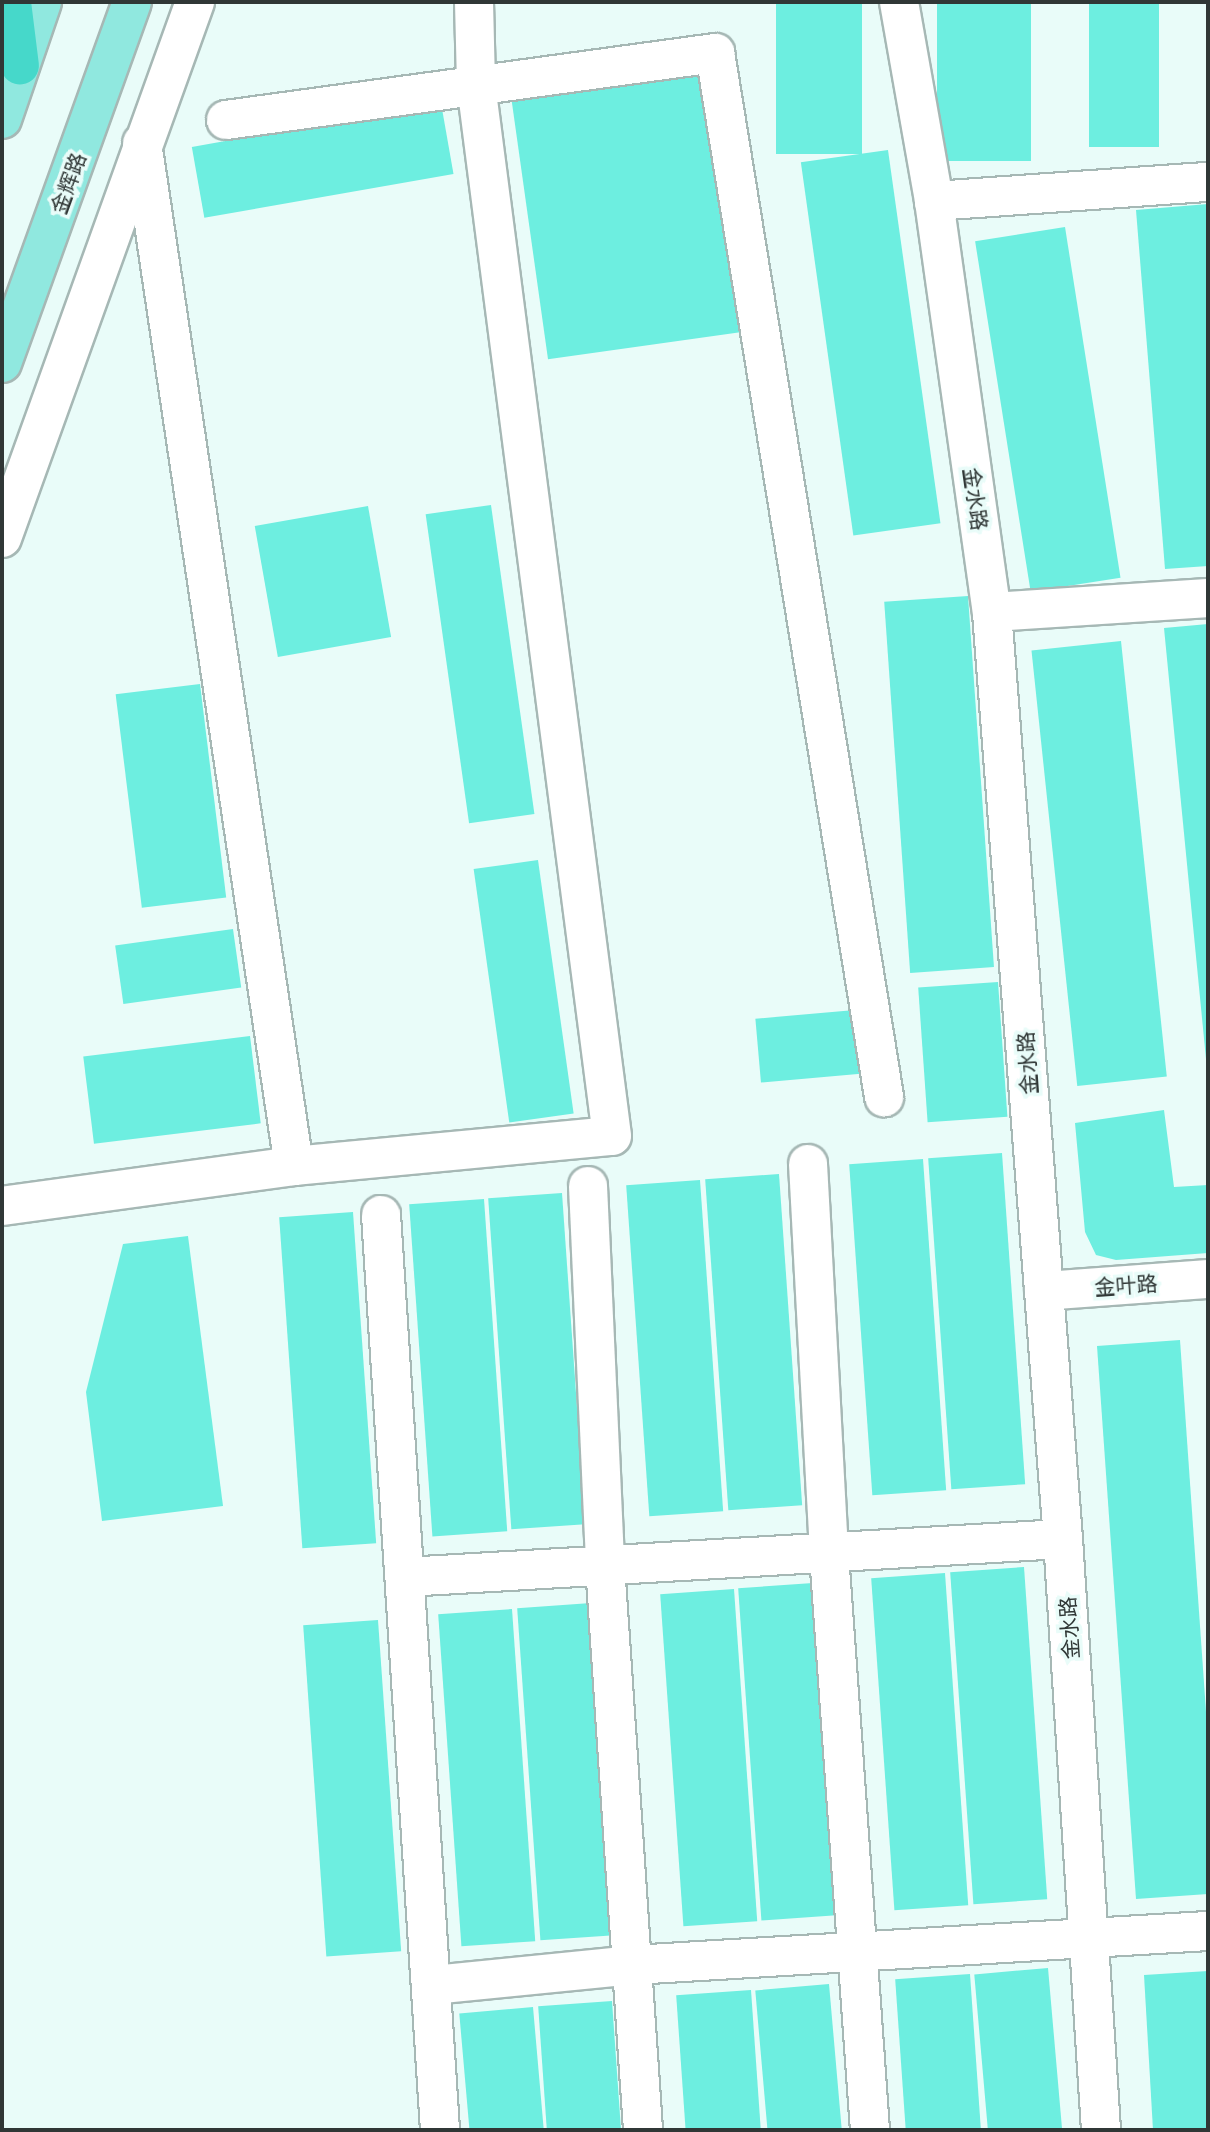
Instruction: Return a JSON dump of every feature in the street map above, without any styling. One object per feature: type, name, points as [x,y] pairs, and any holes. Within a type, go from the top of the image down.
[{"type":"highway","points":[[12,2],[20,66]]},
{"type":"main road","points":[[2,119],[42,2]]},
{"type":"main road","name":"金辉路","points":[[2,363],[132,2]]},
{"type":"street","points":[[2,538],[195,2]]},
{"type":"street","points":[[2,1206],[294,1167],[612,1136],[476,84],[474,2]]},
{"type":"street","name":"金水路","points":[[898,2],[934,201],[992,612],[1063,1539],[1101,2130]]},
{"type":"street","points":[[226,120],[715,53],[884,1097]]},
{"type":"street","points":[[142,143],[294,1167]]},
{"type":"street","points":[[934,201],[1208,182]]},
{"type":"street","points":[[992,612],[1208,598]]},
{"type":"street","points":[[808,1164],[829,1554],[870,2130]]},
{"type":"street","points":[[588,1186],[605,1565],[643,2130]]},
{"type":"street","points":[[381,1215],[433,1985],[440,2130]]},
{"type":"street","name":"金叶路","points":[[1044,1291],[1208,1279]]},
{"type":"street","points":[[405,1577],[1063,1539]]},
{"type":"street","points":[[433,1985],[632,1965],[1208,1931]]},
{"type":"building","points":[[776,2],[862,2],[862,154],[776,154]]},
{"type":"building","points":[[937,2],[1031,2],[1031,161],[937,161]]},
{"type":"building","points":[[1089,2],[1159,2],[1159,147],[1089,147]]},
{"type":"building","points":[[702,61],[740,332],[548,359],[510,88]]},
{"type":"building","points":[[441,103],[454,174],[204,218],[192,147]]},
{"type":"building","points":[[888,150],[940,523],[853,536],[801,162]]},
{"type":"building","points":[[1208,204],[1208,566],[1165,569],[1136,210]]},
{"type":"building","points":[[1065,227],[1121,578],[1031,592],[975,241]]},
{"type":"building","points":[[491,505],[534,814],[469,823],[426,514]]},
{"type":"building","points":[[368,506],[391,637],[278,657],[255,526]]},
{"type":"building","points":[[968,596],[994,967],[910,973],[884,602]]},
{"type":"building","points":[[1208,624],[1208,1059],[1206,1059],[1164,628]]},
{"type":"building","points":[[1121,641],[1167,1077],[1077,1086],[1031,650]]},
{"type":"building","points":[[200,684],[226,897],[142,908],[116,694]]},
{"type":"building","points":[[538,860],[574,1114],[509,1123],[474,869]]},
{"type":"building","points":[[233,929],[241,987],[123,1004],[115,946]]},
{"type":"building","points":[[998,982],[1007,1117],[928,1122],[918,988]]},
{"type":"building","points":[[855,1010],[861,1074],[761,1082],[755,1019]]},
{"type":"building","points":[[250,1036],[261,1123],[94,1144],[83,1056]]},
{"type":"building","points":[[1164,1110],[1174,1187],[1208,1185],[1208,1253],[1116,1260],[1096,1255],[1085,1232],[1075,1123]]},
{"type":"building","points":[[1002,1153],[1025,1484],[951,1489],[928,1158]]},
{"type":"building","points":[[923,1159],[946,1490],[872,1495],[849,1164]]},
{"type":"building","points":[[779,1174],[802,1505],[728,1510],[705,1179]]},
{"type":"building","points":[[700,1180],[723,1511],[649,1516],[626,1185]]},
{"type":"building","points":[[562,1193],[585,1524],[511,1529],[488,1198]]},
{"type":"building","points":[[484,1199],[507,1531],[432,1536],[409,1204]]},
{"type":"building","points":[[353,1212],[376,1543],[302,1548],[279,1217]]},
{"type":"building","points":[[188,1236],[223,1506],[102,1521],[86,1392],[123,1244]]},
{"type":"building","points":[[1180,1340],[1208,1740],[1208,1894],[1136,1899],[1097,1346]]},
{"type":"building","points":[[1024,1567],[1047,1899],[973,1904],[950,1572]]},
{"type":"building","points":[[945,1573],[968,1905],[894,1910],[871,1578]]},
{"type":"building","points":[[813,1583],[836,1915],[761,1920],[738,1588]]},
{"type":"building","points":[[734,1589],[757,1921],[683,1926],[660,1594]]},
{"type":"building","points":[[591,1603],[614,1935],[540,1940],[517,1608]]},
{"type":"building","points":[[512,1609],[535,1941],[461,1946],[438,1614]]},
{"type":"building","points":[[378,1620],[401,1951],[326,1956],[303,1625]]},
{"type":"building","points":[[1048,1968],[1062,2130],[988,2130],[974,1974]]},
{"type":"building","points":[[1208,1971],[1208,2130],[1153,2130],[1144,1975]]},
{"type":"building","points":[[970,1974],[981,2130],[906,2130],[895,1979]]},
{"type":"building","points":[[829,1984],[842,2129],[767,2130],[755,1990]]},
{"type":"building","points":[[751,1990],[761,2130],[686,2130],[676,1995]]},
{"type":"building","points":[[612,2001],[621,2130],[547,2130],[538,2006]]},
{"type":"building","points":[[533,2007],[544,2130],[469,2130],[459,2013]]}]
